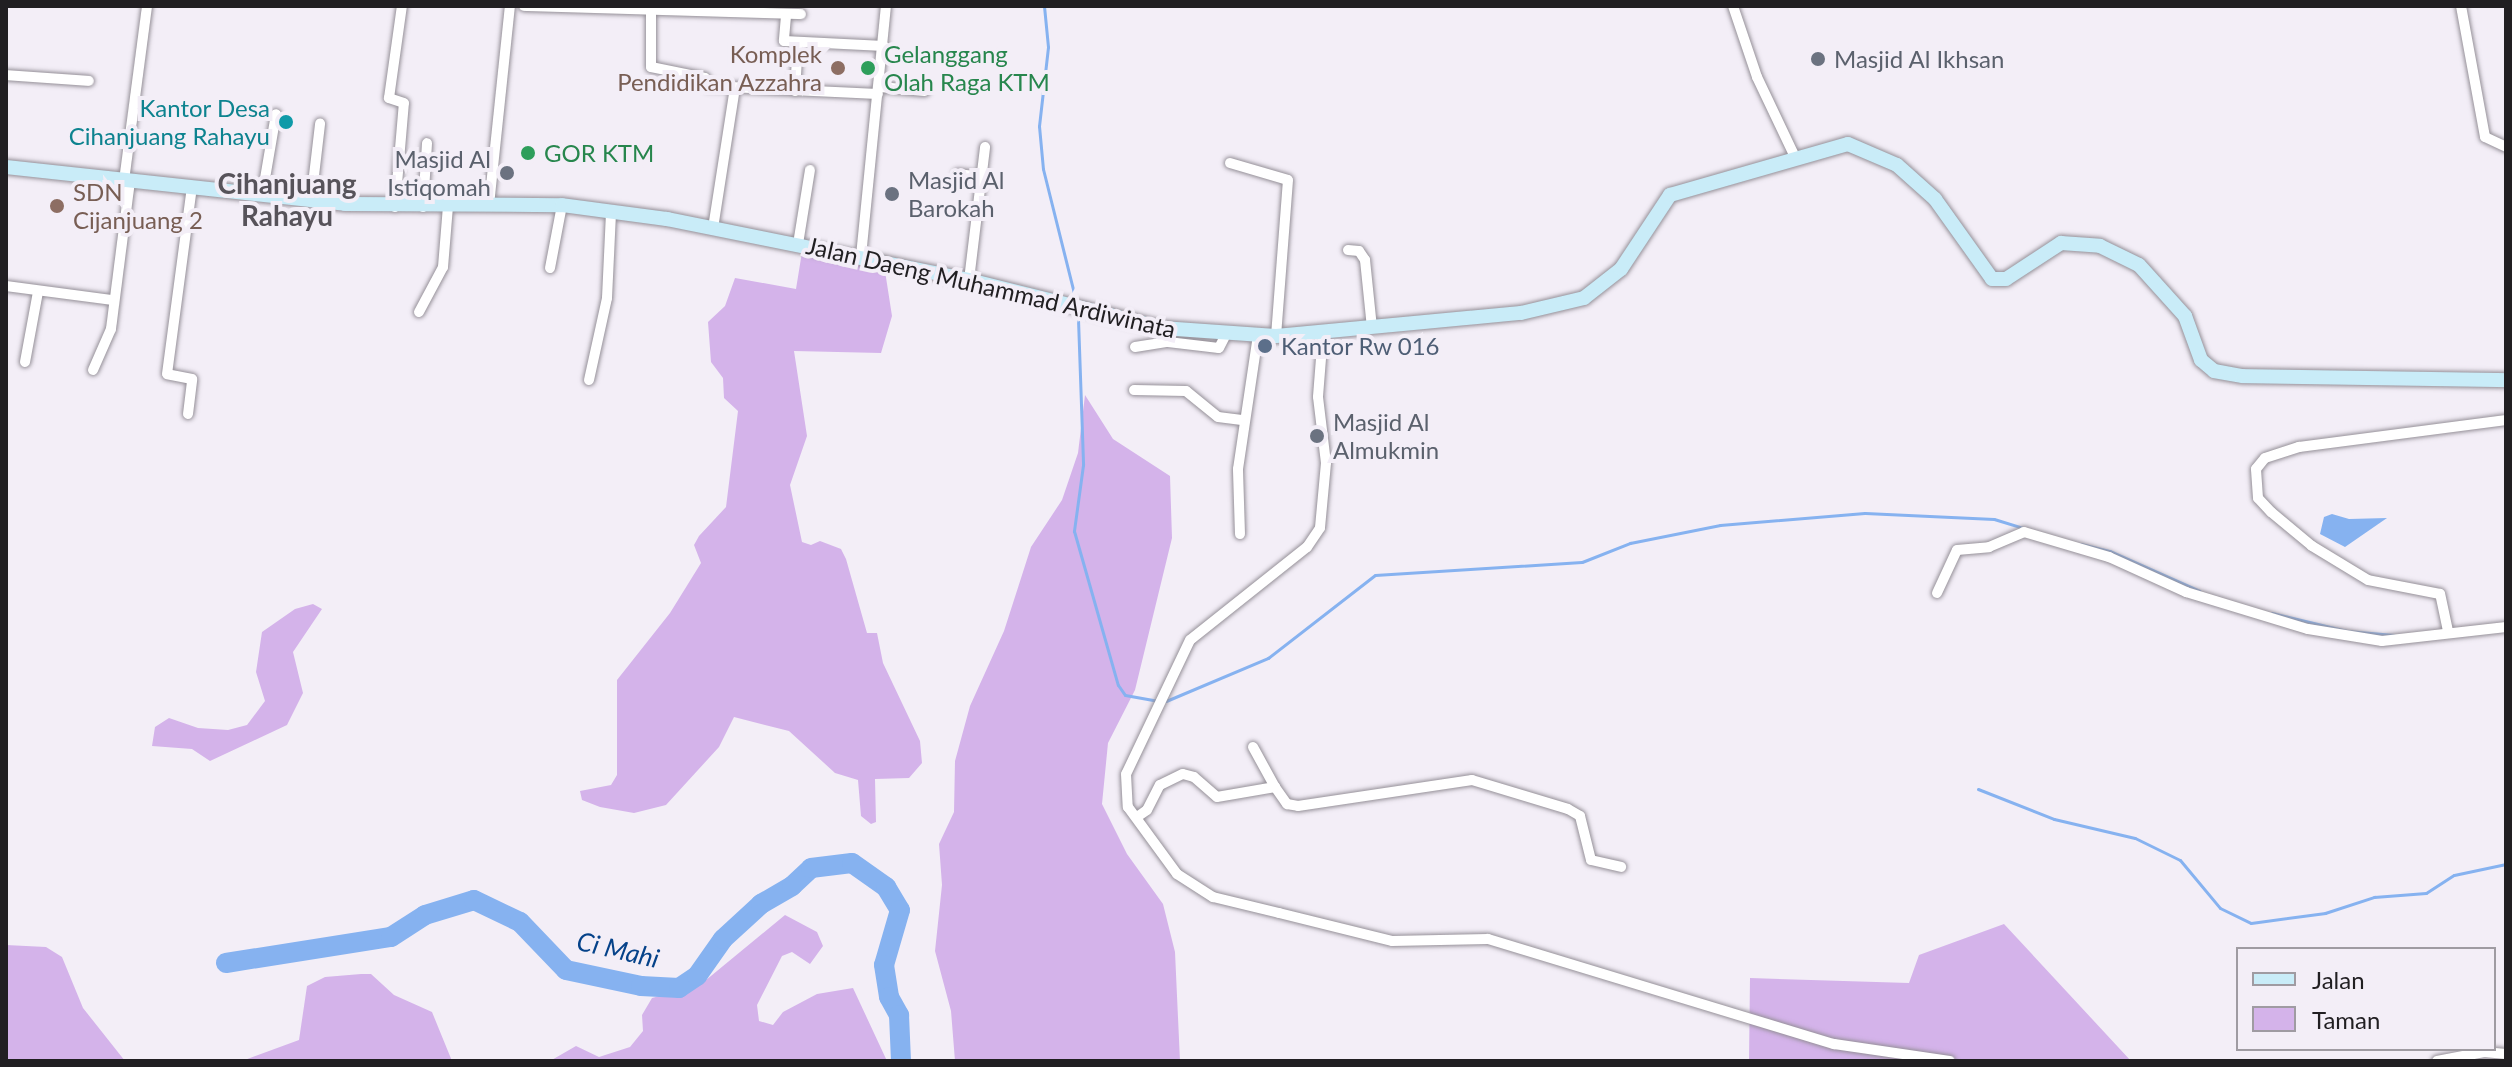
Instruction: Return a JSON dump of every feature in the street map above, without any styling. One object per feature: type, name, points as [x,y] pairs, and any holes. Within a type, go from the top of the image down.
[{"type":"main road","name":"Jalan Daeng Muhammad Ardiwinata","points":[[6,167],[262,196],[395,207],[562,205],[713,228],[861,256],[1162,328],[1276,336],[1521,313],[1584,298],[1621,269],[1670,195],[1848,144],[1897,165],[1935,199],[1992,279],[2006,279],[2061,243],[2100,246],[2139,265],[2185,316],[2201,360],[2214,371],[2243,376],[2506,380]]},
{"type":"street","points":[[93,370],[111,329],[113,300],[121,274],[127,181],[147,6]]},
{"type":"street","points":[[395,207],[404,103],[389,98],[402,6]]},
{"type":"street","points":[[489,205],[510,6]]},
{"type":"street","points":[[524,6],[786,16],[801,14]]},
{"type":"street","points":[[861,256],[886,6]]},
{"type":"street","points":[[1733,6],[1757,77],[1795,157]]},
{"type":"street","points":[[2461,6],[2485,137],[2506,147]]},
{"type":"street","points":[[651,10],[648,66],[705,78],[708,86],[795,91],[925,91]]},
{"type":"street","points":[[786,16],[784,41],[884,46]]},
{"type":"street","points":[[795,91],[798,42]]},
{"type":"street","points":[[6,75],[89,81]]},
{"type":"street","points":[[713,228],[735,88]]},
{"type":"street","points":[[262,196],[276,114]]},
{"type":"street","points":[[311,201],[320,124]]},
{"type":"street","points":[[423,207],[427,143]]},
{"type":"street","points":[[969,280],[985,147]]},
{"type":"street","points":[[1230,163],[1288,180],[1276,336]]},
{"type":"street","points":[[798,244],[810,170]]},
{"type":"street","points":[[958,174],[982,177]]},
{"type":"street","points":[[188,414],[192,379],[167,374],[192,187]]},
{"type":"street","points":[[550,268],[562,205]]},
{"type":"street","points":[[419,312],[443,267],[448,206]]},
{"type":"street","points":[[589,380],[608,288],[611,212]]},
{"type":"street","points":[[1348,250],[1359,251],[1365,260],[1372,328]]},
{"type":"street","points":[[6,286],[113,300]]},
{"type":"street","points":[[25,362],[38,292]]},
{"type":"street","points":[[1323,333],[1318,397],[1326,463],[1320,528],[1307,547],[1203,627],[1183,651],[1126,774],[1126,797],[1177,874],[1213,897],[1392,941],[1488,939],[1834,1044],[1950,1061]]},
{"type":"street","points":[[1135,347],[1168,342],[1219,348],[1226,334]]},
{"type":"street","points":[[1240,534],[1238,469],[1258,335]]},
{"type":"street","points":[[1134,390],[1186,391],[1218,417],[1244,420]]},
{"type":"street","points":[[2448,631],[2440,594],[2368,580],[2312,546],[2271,512],[2258,498],[2256,469],[2265,458],[2299,447],[2506,420]]},
{"type":"street","points":[[1937,593],[1957,550],[1989,547],[2024,532],[2109,557],[2186,592],[2308,629],[2382,641],[2448,631],[2506,627]]},
{"type":"street","points":[[1253,747],[1287,804],[1298,806],[1456,780],[1503,786],[1580,816],[1591,860],[1621,867]]},
{"type":"street","points":[[1137,817],[1147,810],[1160,785],[1183,774],[1194,777],[1217,797],[1275,787]]},
{"type":"street","points":[[2437,1061],[2484,1052],[2506,1054]]},
{"type":"green space","points":[[802,252],[885,271],[892,316],[881,353],[794,351],[807,436],[790,485],[802,542],[811,545],[820,541],[841,549],[846,559],[867,633],[877,633],[883,663],[920,741],[922,763],[909,778],[875,779],[876,822],[871,824],[861,816],[858,780],[835,773],[789,731],[734,717],[719,747],[666,805],[634,813],[600,807],[582,800],[580,791],[611,785],[617,775],[617,680],[670,613],[701,563],[694,545],[726,507],[738,411],[724,398],[723,378],[711,362],[708,322],[725,306],[735,278],[796,289]]},
{"type":"green space","points":[[1085,395],[1113,439],[1170,476],[1172,538],[1135,690],[1108,743],[1102,804],[1127,854],[1163,904],[1175,952],[1180,1061],[955,1061],[951,1011],[935,951],[942,885],[939,844],[954,812],[955,761],[970,706],[1004,631],[1031,547],[1062,500],[1078,453]]},
{"type":"green space","points":[[313,604],[322,609],[293,652],[303,693],[287,725],[210,761],[192,749],[152,746],[155,727],[169,718],[198,728],[228,730],[247,725],[265,701],[256,672],[262,632],[295,609]]},
{"type":"green space","points":[[785,915],[817,932],[823,946],[810,964],[792,952],[782,956],[757,1005],[759,1021],[773,1025],[783,1012],[817,994],[853,988],[887,1061],[550,1061],[576,1046],[599,1057],[630,1047],[643,1031],[642,1015],[652,998],[700,985]]},
{"type":"green space","points":[[2004,924],[2131,1061],[1749,1061],[1750,978],[1909,983],[1919,955]]},
{"type":"green space","points":[[6,945],[46,947],[62,957],[83,1008],[125,1061],[6,1061]]},
{"type":"green space","points":[[371,974],[394,995],[432,1012],[452,1061],[242,1061],[299,1040],[307,986],[325,977]]},
{"type":"water","points":[[2332,514],[2349,519],[2387,518],[2345,547],[2320,534],[2324,517]]},
{"type":"waterway","points":[[1044,6],[1048,47],[1039,126],[1043,169],[1076,301]]},
{"type":"waterway","points":[[1078,319],[1083,465],[1074,531],[1118,685],[1125,695],[1158,701]]},
{"type":"waterway","points":[[1166,701],[1268,658],[1375,575],[1582,562],[1630,543],[1720,525],[1865,513],[1994,519],[2024,528]]},
{"type":"waterway","points":[[2081,544],[2110,551],[2200,591]]},
{"type":"waterway","points":[[2272,613],[2347,631],[2394,635]]},
{"type":"waterway","points":[[1978,789],[2054,819],[2135,838],[2180,860],[2220,908],[2251,923],[2325,913],[2374,897],[2426,893],[2454,875],[2506,864]]},
{"type":"waterway","name":"Ci Mahi","points":[[226,963],[391,937],[425,915],[474,900],[520,922],[566,970],[641,986],[679,988],[697,976],[723,939],[761,904],[792,886],[811,868],[852,863],[886,887],[900,910],[884,965],[889,997],[899,1015],[901,1061]]},
{"type":"place","name":"Masjid Al Ikhsan","points":[[1818,59]]},
{"type":"place","name":"Komplek Pendidikan Azzahra","points":[[838,68]]},
{"type":"place","name":"Gelanggang Olah Raga KTM","points":[[868,68]]},
{"type":"place","name":"Kantor Desa Cihanjuang Rahayu","points":[[286,122]]},
{"type":"place","name":"GOR KTM","points":[[528,153]]},
{"type":"place","name":"Masjid Al Istiqomah","points":[[507,173]]},
{"type":"place","name":"Masjid Al Barokah","points":[[892,194]]},
{"type":"place","name":"SDN Cijanjuang 2","points":[[57,206]]},
{"type":"place","name":"Kantor Rw 016","points":[[1265,346]]},
{"type":"place","name":"Masjid Al Almukmin","points":[[1317,436]]},
{"type":"district","name":"Cihanjuang Rahayu","points":[[287,199]]}]
